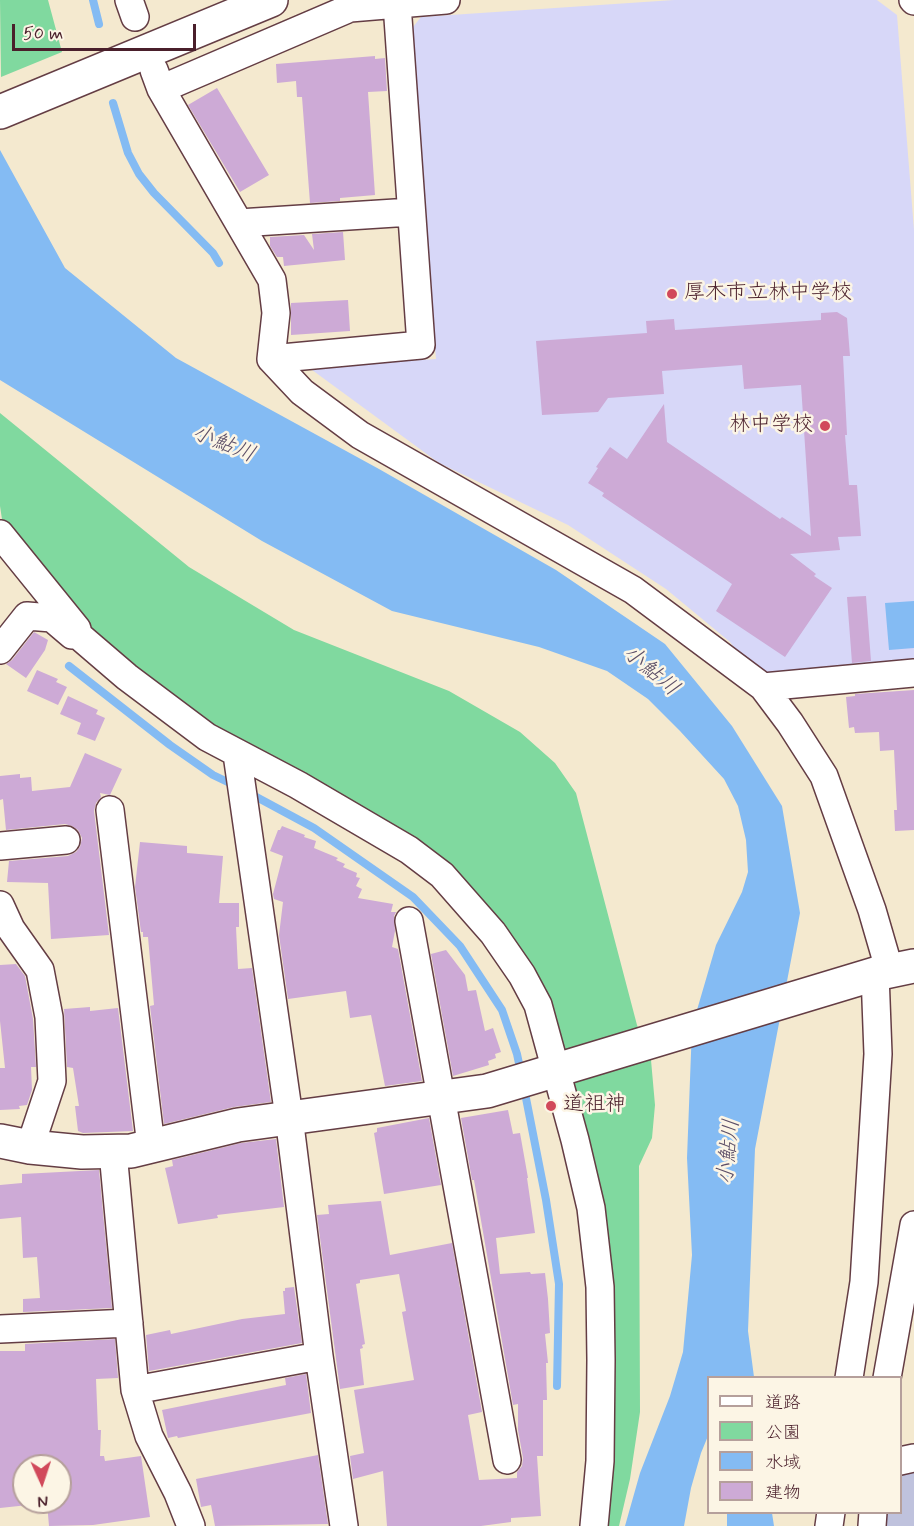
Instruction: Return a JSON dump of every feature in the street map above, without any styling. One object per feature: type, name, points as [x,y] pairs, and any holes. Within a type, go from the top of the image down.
[{"type":"street","points":[[0,112],[271,0]]},
{"type":"street","points":[[446,0],[350,8],[158,80],[272,280],[276,313],[271,359],[302,392],[360,435],[633,590],[763,687],[790,723],[824,776],[893,971],[878,1054],[864,1282],[849,1376]]},
{"type":"street","points":[[271,359],[421,345],[397,4]]},
{"type":"street","points":[[239,223],[411,212]]},
{"type":"street","points":[[0,534],[78,629],[78,635]]},
{"type":"street","points":[[0,650],[27,616],[52,618],[72,635],[78,635],[127,677],[207,737],[240,778],[289,1117],[319,1356],[344,1526]]},
{"type":"street","points":[[763,687],[914,673]]},
{"type":"street","points":[[240,778],[298,785],[409,850],[442,875],[493,933],[522,975],[538,1005],[534,1078],[576,1140],[591,1208],[600,1287],[600,1461],[594,1526]]},
{"type":"street","points":[[110,810],[151,1146]]},
{"type":"street","points":[[0,846],[66,840]]},
{"type":"street","points":[[2,912],[40,970],[49,1017],[52,1081],[15,1144],[82,1152],[131,1151],[238,1125],[487,1091],[893,971]]},
{"type":"street","points":[[410,921],[507,1460]]},
{"type":"street","points":[[113,1152],[135,1390],[149,1436],[191,1526]]},
{"type":"street","points":[[887,1376],[906,1296],[914,1225]]},
{"type":"street","points":[[864,1282],[906,1296]]},
{"type":"street","points":[[15,1334],[129,1323]]},
{"type":"street","points":[[135,1390],[319,1356]]},
{"type":"shaded area","name":"厚木市立林中学校","points":[[674,0],[877,0],[897,15],[914,230],[914,660],[754,674],[730,642],[666,589],[568,525],[439,463],[308,367],[436,359],[409,32],[421,17]]},
{"type":"shaded area","points":[[914,1468],[914,1526],[882,1526],[883,1514],[902,1514],[902,1471]]},
{"type":"green space","points":[[0,0],[48,0],[62,52],[1,77]]},
{"type":"green space","points":[[0,413],[189,567],[294,630],[449,691],[520,732],[555,763],[576,793],[637,1025],[651,1060],[655,1105],[652,1138],[639,1166],[640,1412],[630,1479],[619,1526],[602,1526],[610,1383],[569,1083],[455,878],[233,742],[88,634],[3,526],[0,506]]},
{"type":"water","name":"小鮎川","points":[[0,150],[65,268],[176,358],[379,469],[556,570],[665,644],[732,726],[782,806],[800,913],[755,1149],[748,1331],[754,1376],[707,1376],[707,1438],[691,1488],[684,1526],[625,1526],[640,1473],[670,1396],[683,1352],[692,1255],[687,1158],[692,1027],[716,945],[742,892],[748,872],[746,840],[738,806],[724,779],[648,699],[607,671],[539,647],[392,611],[262,541],[0,380]]},
{"type":"water","points":[[914,601],[914,648],[889,650],[885,603]]},
{"type":"water","points":[[727,1514],[772,1514],[774,1526],[727,1526]]},
{"type":"building","points":[[375,56],[375,59],[385,58],[387,91],[368,92],[375,195],[310,203],[302,97],[297,97],[296,81],[277,83],[276,64]]},
{"type":"building","points":[[217,88],[269,175],[240,192],[188,105]]},
{"type":"building","points":[[343,232],[345,260],[284,266],[283,257],[277,257],[270,246],[270,237],[304,235],[314,250],[312,234]]},
{"type":"building","points":[[348,300],[350,331],[291,335],[291,303]]},
{"type":"building","points":[[837,312],[847,318],[850,356],[843,356],[847,435],[845,435],[849,485],[857,485],[861,536],[838,537],[840,550],[790,554],[816,574],[814,576],[832,588],[785,657],[716,611],[732,584],[602,496],[604,493],[588,483],[610,447],[627,459],[664,404],[667,442],[780,519],[782,517],[811,536],[801,385],[744,389],[742,365],[662,371],[664,394],[608,398],[598,412],[542,415],[536,341],[647,333],[646,321],[674,319],[675,330],[821,320],[821,313]]},
{"type":"building","points":[[866,596],[871,661],[852,663],[847,597]]},
{"type":"building","points":[[34,632],[48,640],[45,650],[26,678],[6,664],[12,660]]},
{"type":"building","points":[[37,670],[58,679],[56,682],[67,687],[58,705],[27,691]]},
{"type":"building","points":[[914,690],[914,830],[895,831],[894,810],[897,810],[894,750],[880,751],[879,732],[855,733],[854,727],[849,728],[846,697],[855,696],[855,694]]},
{"type":"building","points":[[68,696],[98,710],[96,714],[105,718],[95,741],[77,734],[81,723],[60,714]]},
{"type":"building","points":[[85,753],[122,769],[110,795],[100,793],[101,797],[94,811],[109,935],[51,939],[48,883],[7,882],[9,861],[68,856],[80,847],[82,838],[78,830],[65,824],[6,830],[3,799],[0,800],[0,776],[20,774],[20,778],[31,777],[32,791],[70,787]]},
{"type":"building","points":[[282,826],[316,841],[314,848],[338,858],[336,860],[345,864],[343,867],[357,873],[356,877],[360,878],[356,886],[362,889],[358,898],[393,904],[391,912],[396,912],[392,947],[398,949],[422,1081],[385,1086],[371,1015],[350,1018],[346,991],[288,999],[279,935],[283,902],[274,899],[273,894],[283,856],[270,851],[278,830]]},
{"type":"building","points":[[140,842],[187,846],[187,853],[223,856],[219,903],[239,903],[239,927],[236,927],[238,969],[252,968],[271,1102],[234,1107],[164,1124],[150,1006],[154,1005],[148,937],[143,937],[143,932],[141,932],[135,887]]},
{"type":"building","points":[[446,950],[465,975],[468,991],[476,990],[485,1031],[493,1028],[501,1052],[495,1054],[496,1058],[488,1061],[489,1065],[453,1076],[431,954]]},
{"type":"building","points":[[16,964],[25,976],[33,1019],[36,1067],[31,1067],[32,1090],[27,1105],[19,1106],[20,1109],[0,1110],[0,1068],[5,1068],[0,1021],[0,965]]},
{"type":"building","points":[[90,1007],[90,1011],[118,1008],[133,1131],[83,1133],[78,1131],[75,1106],[79,1106],[73,1068],[67,1067],[64,1009]]},
{"type":"building","points":[[508,1110],[513,1134],[520,1133],[535,1233],[496,1238],[500,1274],[545,1273],[548,1299],[550,1333],[545,1334],[548,1363],[546,1363],[547,1400],[543,1400],[543,1456],[537,1456],[541,1516],[511,1518],[511,1522],[481,1526],[387,1526],[383,1471],[353,1479],[350,1456],[364,1453],[354,1390],[414,1380],[402,1312],[406,1311],[399,1274],[360,1280],[360,1283],[356,1284],[365,1344],[360,1349],[364,1385],[340,1389],[317,1215],[329,1214],[328,1205],[381,1201],[390,1255],[452,1243],[482,1412],[468,1415],[479,1480],[517,1478],[523,1458],[518,1430],[518,1404],[513,1405],[461,1118]]},
{"type":"building","points":[[429,1118],[441,1185],[384,1194],[374,1133],[377,1132],[377,1128]]},
{"type":"building","points":[[276,1139],[284,1207],[217,1215],[218,1218],[178,1224],[165,1168],[173,1166],[172,1160],[241,1143]]},
{"type":"building","points":[[99,1170],[112,1308],[23,1312],[23,1299],[40,1298],[37,1257],[23,1258],[21,1217],[0,1219],[0,1185],[22,1183],[22,1174]]},
{"type":"building","points":[[294,1287],[302,1343],[149,1371],[146,1335],[170,1330],[171,1334],[242,1319],[285,1314],[283,1291],[285,1288]]},
{"type":"building","points":[[115,1339],[118,1378],[96,1379],[98,1430],[101,1430],[100,1456],[104,1456],[105,1461],[141,1456],[150,1517],[93,1525],[49,1526],[48,1514],[72,1514],[72,1454],[12,1454],[12,1507],[0,1508],[0,1351],[25,1351],[25,1344]]},
{"type":"building","points":[[306,1374],[311,1413],[168,1438],[162,1410],[286,1385],[285,1378]]},
{"type":"building","points":[[318,1455],[328,1524],[215,1526],[211,1505],[201,1507],[196,1479]]},
{"type":"waterway","points":[[93,0],[99,24]]},
{"type":"waterway","points":[[113,103],[128,153],[139,174],[154,193],[213,253],[219,263]]},
{"type":"waterway","points":[[69,666],[170,745],[213,775],[236,786]]},
{"type":"waterway","points":[[249,793],[314,828],[413,897],[460,946],[502,1010],[521,1073]]},
{"type":"waterway","points":[[524,1088],[546,1200],[559,1284],[557,1386]]},
{"type":"place","name":"厚木市立林中学校","points":[[672,294]]},
{"type":"place","name":"林中学校","points":[[825,426]]},
{"type":"place","name":"道祖神","points":[[551,1106]]}]
